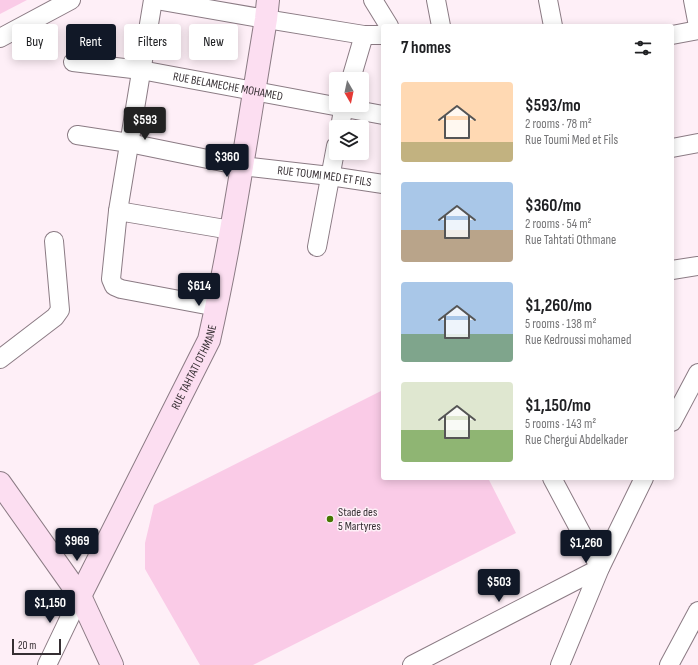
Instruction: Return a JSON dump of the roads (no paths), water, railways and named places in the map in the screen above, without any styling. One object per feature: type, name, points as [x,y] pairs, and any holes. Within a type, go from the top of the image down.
[{"type":"main road","name":"RUE TAHTATI OTHMANE","points":[[80,596],[209,340],[217,307],[231,230],[267,10]]},
{"type":"main road","points":[[0,483],[80,596],[112,665]]},
{"type":"street","points":[[153,0],[118,211],[111,279],[114,286],[121,289],[217,307]]},
{"type":"street","points":[[156,0],[267,10],[364,35],[381,35]]},
{"type":"street","points":[[373,0],[388,24]]},
{"type":"street","points":[[436,0],[441,24]]},
{"type":"street","points":[[548,0],[553,24]]},
{"type":"street","points":[[693,0],[698,26]]},
{"type":"street","points":[[0,38],[65,2]]},
{"type":"street","points":[[674,35],[698,30]]},
{"type":"street","points":[[353,72],[364,35]]},
{"type":"street","name":"RUE BELAMECHE MOHAMED","points":[[73,62],[141,70],[329,104]]},
{"type":"street","name":"RUE BELAMECHE MOHAMED","points":[[369,112],[381,115]]},
{"type":"street","name":"RUE TOUMI MED ET FILS","points":[[77,135],[242,166],[381,184]]},
{"type":"street","points":[[674,148],[698,143]]},
{"type":"street","points":[[317,247],[333,160]]},
{"type":"street","points":[[118,211],[231,230]]},
{"type":"street","points":[[0,359],[55,317],[60,310],[54,242]]},
{"type":"street","points":[[674,270],[698,266]]},
{"type":"street","points":[[674,418],[696,380]]},
{"type":"street","points":[[553,480],[600,568]]},
{"type":"street","points":[[560,665],[600,568],[643,480]]},
{"type":"street","points":[[412,665],[600,568]]},
{"type":"street","points":[[46,665],[80,596]]},
{"type":"street","points":[[669,665],[698,611]]},
{"type":"place","name":"Stade des 5 Martyres","points":[[330,519]]}]
